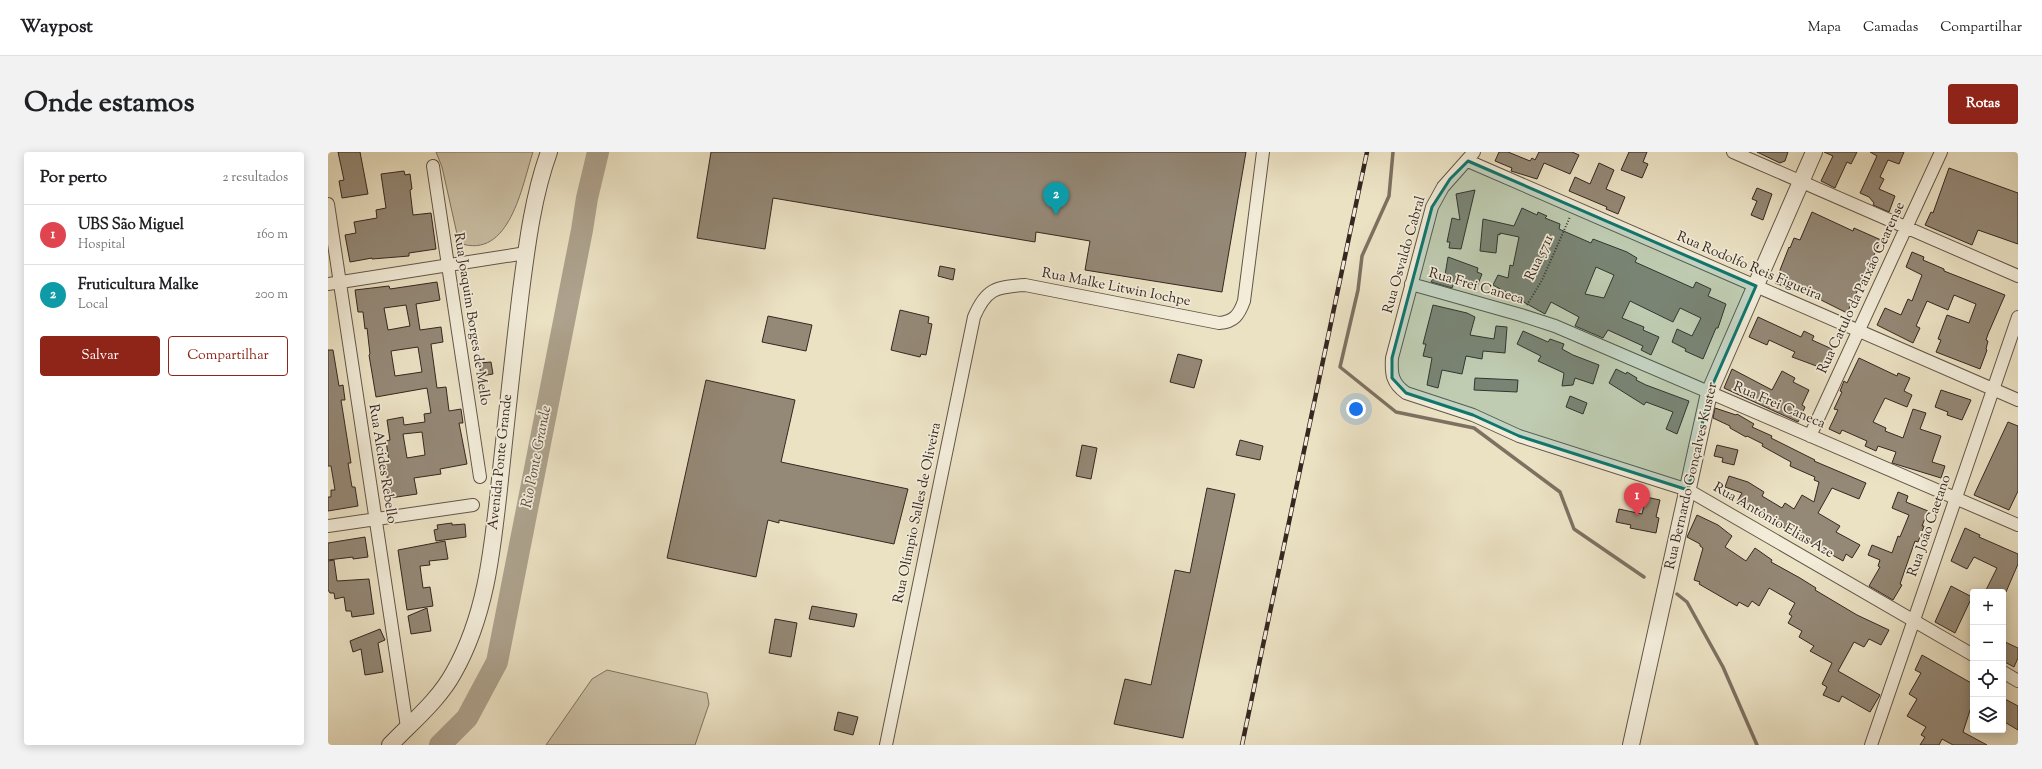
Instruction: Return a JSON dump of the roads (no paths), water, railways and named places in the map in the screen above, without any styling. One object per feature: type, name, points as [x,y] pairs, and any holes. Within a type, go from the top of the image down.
[{"type":"street","name":"Avenida Ponte Grande","points":[[390,745],[440,693],[454,673],[469,643],[481,607],[494,532],[526,253],[535,206],[549,152]]},
{"type":"street","name":"Rua Malke Litwin Iochpe","points":[[991,292],[1005,286],[1025,285],[1219,323],[1228,323],[1235,319],[1244,302],[1263,152]]},
{"type":"street","points":[[1733,152],[2018,276]]},
{"type":"street","name":"Rua Bernardo Gonçalves Kuster","points":[[1631,745],[1710,392],[1814,152]]},
{"type":"street","name":"Rua Catulo da Paixão Cearense","points":[[1810,436],[1941,152]]},
{"type":"street","name":"Rua Rodolfo Reis Figueira","points":[[1471,157],[1574,208],[2018,400]]},
{"type":"street","name":"Rua Osvaldo Cabral","points":[[1392,378],[1392,358],[1434,203],[1450,179],[1471,157]]},
{"type":"street","name":"Rua Joaquim Borges de Mello","points":[[433,166],[480,477]]},
{"type":"street","name":"Rua Alcides Rebello","points":[[328,204],[334,283],[376,519],[407,727]]},
{"type":"street","points":[[334,283],[526,253]]},
{"type":"street","name":"Rua Frei Caneca","points":[[1411,284],[1555,326],[2018,525]]},
{"type":"street","name":"Rua Olímpio Salles de Oliveira","points":[[887,744],[974,317],[981,301],[991,292]]},
{"type":"street","name":"Rua João Caetano","points":[[1871,745],[2018,317]]},
{"type":"street","name":"Rua Antônio Elias Aze","points":[[1392,378],[1396,386],[1406,393],[1473,415],[1519,436],[1688,490],[1970,653]]},
{"type":"street","points":[[328,526],[473,505]]},
{"type":"street","points":[[2006,674],[2018,681]]},
{"type":"waterway","name":"Rio Ponte Grande","points":[[440,745],[467,718],[497,662],[587,198],[598,152]]},
{"type":"waterway","points":[[1393,152],[1389,196],[1362,256],[1358,290],[1340,367],[1396,412],[1474,428],[1560,492],[1574,529],[1644,577]]},
{"type":"waterway","points":[[1677,594],[1687,602],[1723,667],[1757,745]]},
{"type":"railway","points":[[1242,745],[1367,152]]},
{"type":"place","name":"Fruticultura Malke","points":[[1056,215]]},
{"type":"place","name":"UBS São Miguel","points":[[1637,516]]}]
